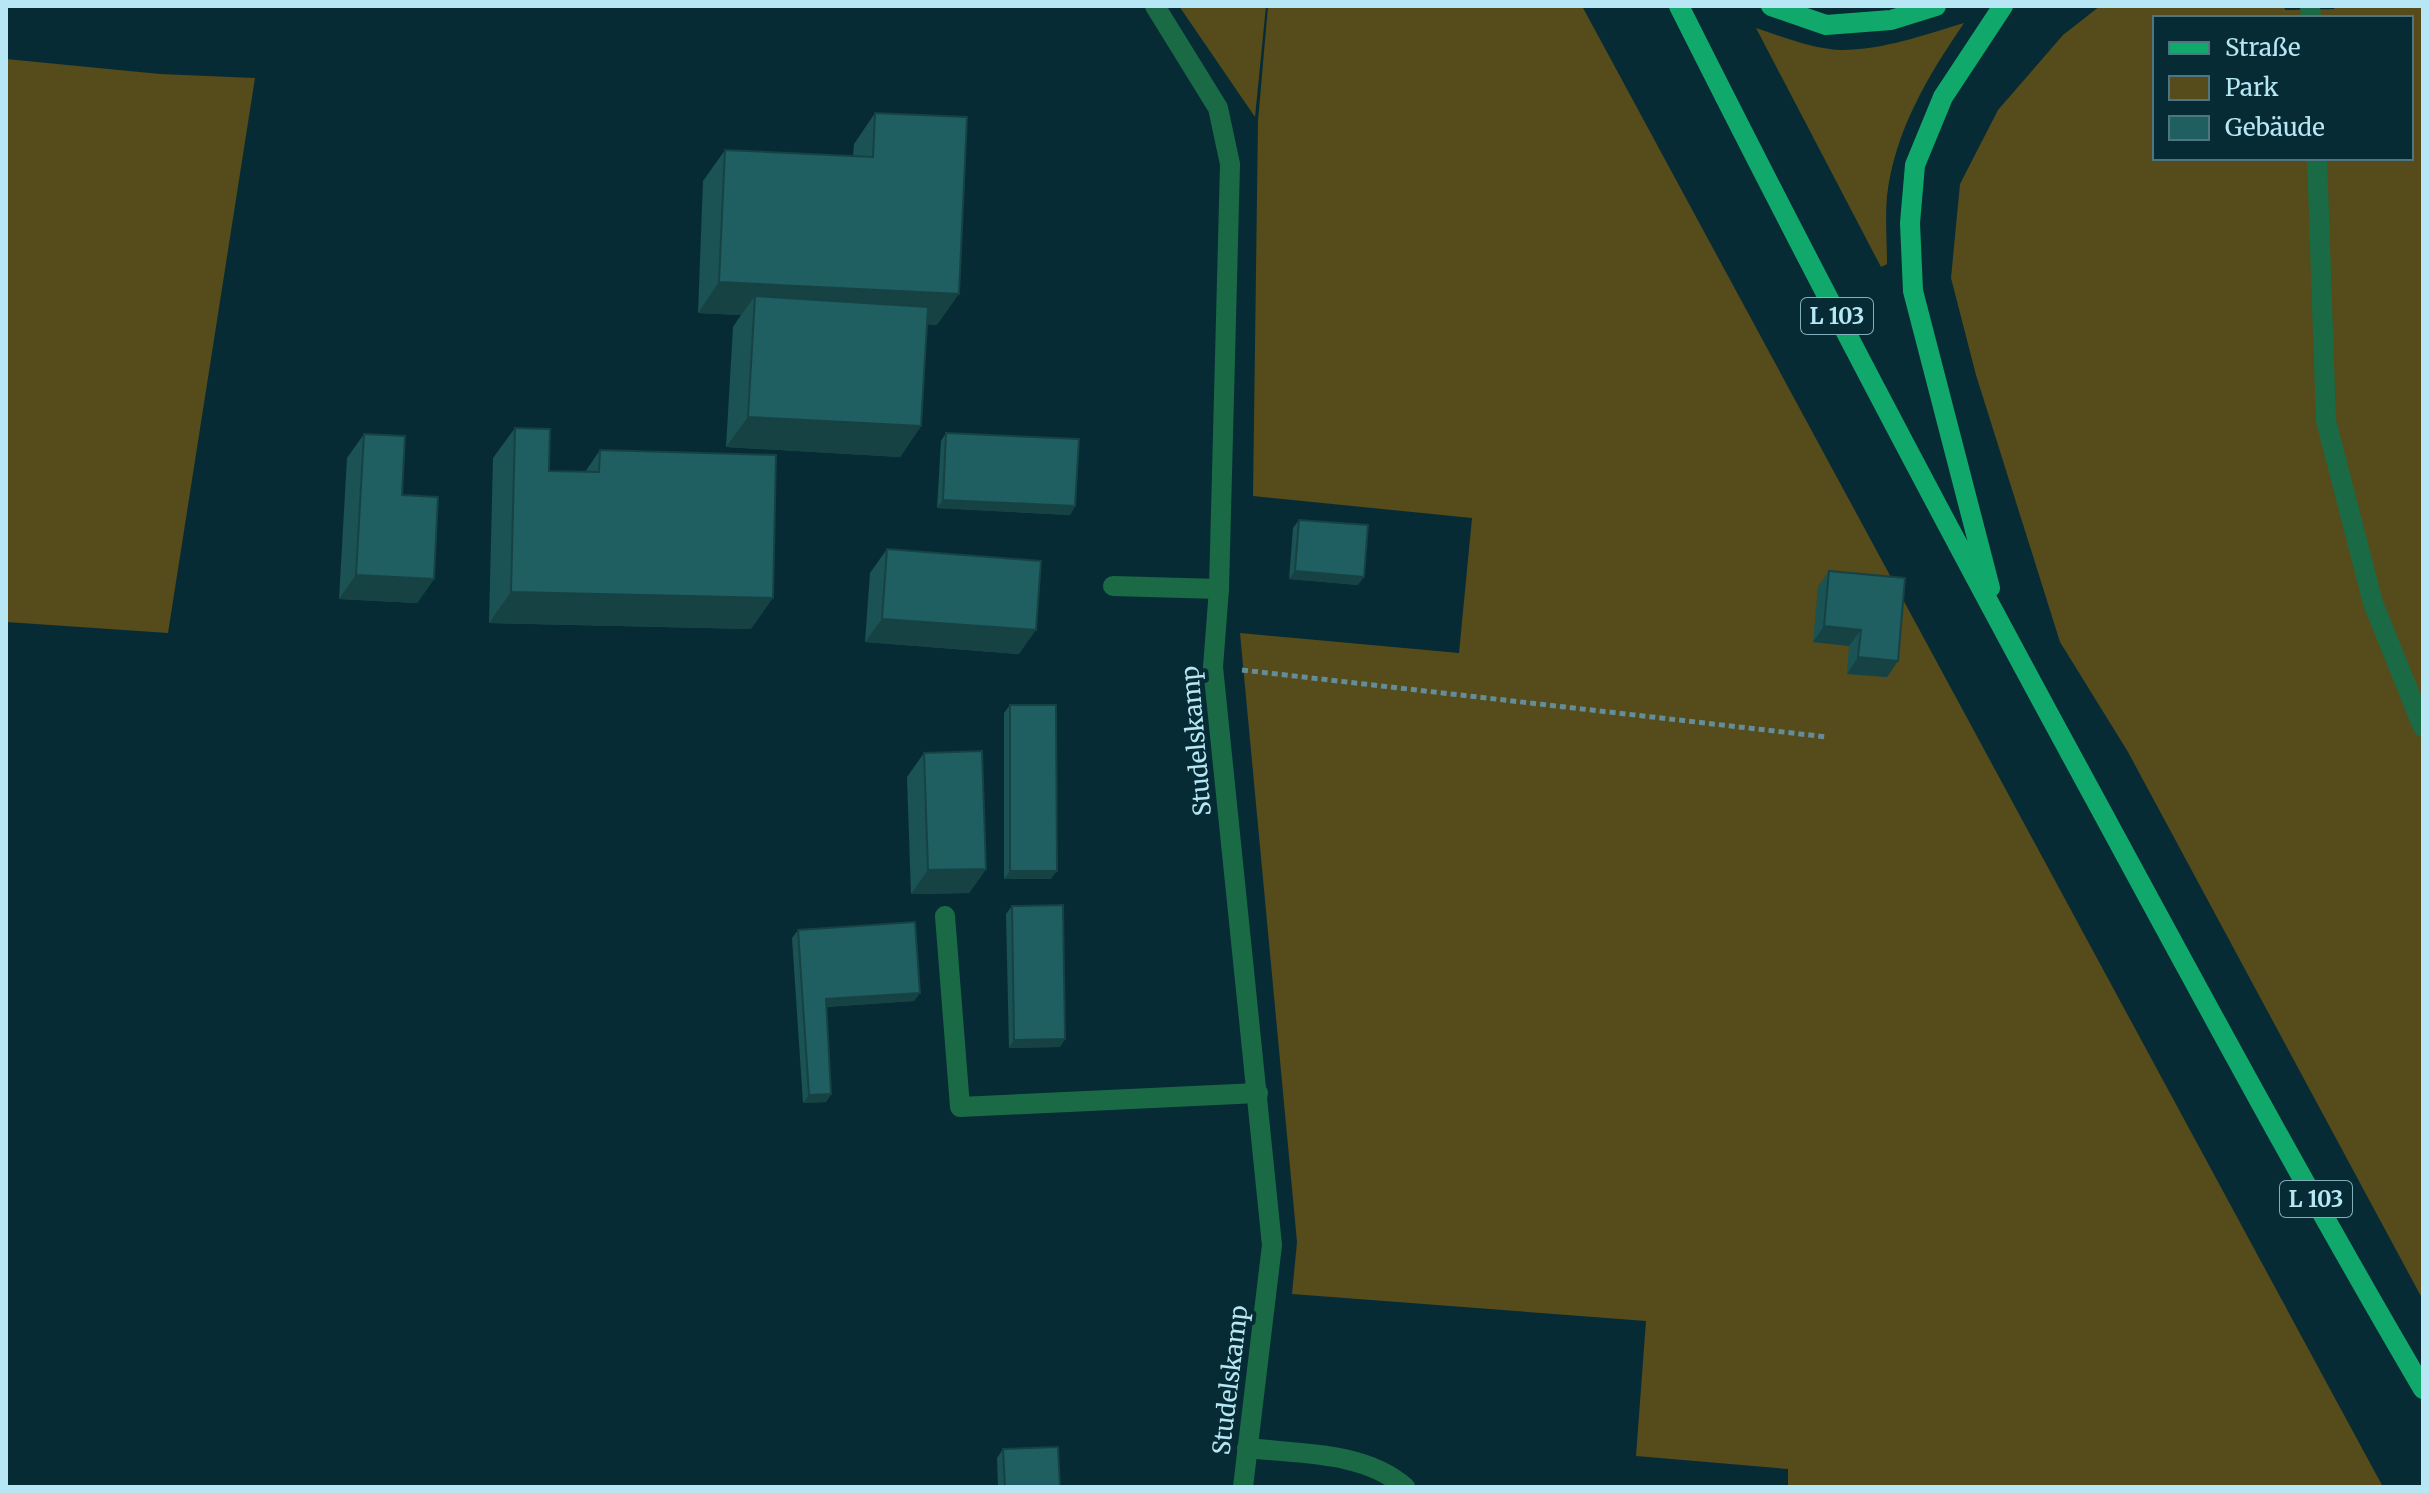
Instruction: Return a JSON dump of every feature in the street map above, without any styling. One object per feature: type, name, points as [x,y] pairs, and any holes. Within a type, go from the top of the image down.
[{"type":"main road","name":"L 103","points":[[1679,6],[1785,217],[1999,623],[2209,1009],[2423,1389]]},
{"type":"main road","points":[[1771,6],[1826,25],[1891,20],[1936,6]]},
{"type":"main road","points":[[1999,623],[1913,291],[1910,223],[1915,165],[1943,97],[2003,6]]},
{"type":"street","name":"Studelskamp","points":[[1155,6],[1218,108],[1230,164],[1219,589],[1213,667],[1272,1245],[1243,1487]]},
{"type":"street","points":[[2317,160],[2326,421],[2373,603],[2423,727]]},
{"type":"street","points":[[1113,586],[1219,589]]},
{"type":"street","points":[[945,916],[960,1107],[1258,1093]]},
{"type":"street","points":[[1247,1448],[1348,1459],[1396,1479],[1405,1487]]},
{"type":"path","points":[[1213,667],[1827,737]]},
{"type":"green space","points":[[1179,6],[1266,6],[1255,117]]},
{"type":"green space","points":[[1268,6],[1582,6],[2383,1487],[1788,1487],[1788,1469],[1636,1456],[1646,1321],[1292,1294],[1297,1242],[1240,633],[1459,653],[1472,518],[1253,496],[1258,121]]},
{"type":"green space","points":[[2100,6],[2282,6],[2286,10],[2334,9],[2335,6],[2423,6],[2423,1300],[2128,752],[2060,642],[1976,375],[1951,278],[1960,184],[1998,110],[2063,35]]},
{"type":"green space","points":[[1964,23],[1926,84],[1897,149],[1887,196],[1887,264],[1881,267],[1756,28],[1808,45],[1841,50],[1888,45]]},
{"type":"green space","points":[[6,59],[160,74],[255,78],[168,633],[6,622]]},
{"type":"building","points":[[875,113],[967,117],[959,294],[719,282],[725,150],[873,157]]},
{"type":"building","points":[[755,296],[928,307],[921,426],[748,417]]},
{"type":"building","points":[[515,428],[550,429],[549,471],[599,472],[600,450],[776,455],[773,598],[511,592]]},
{"type":"building","points":[[946,433],[1079,439],[1075,506],[943,500]]},
{"type":"building","points":[[364,434],[405,436],[402,495],[438,497],[434,579],[356,575]]},
{"type":"building","points":[[1299,520],[1368,525],[1364,577],[1295,571]]},
{"type":"building","points":[[887,549],[1041,561],[1036,630],[882,619]]},
{"type":"building","points":[[1829,571],[1905,578],[1898,661],[1858,657],[1861,630],[1824,626]]},
{"type":"building","points":[[1010,705],[1056,705],[1057,871],[1010,871]]},
{"type":"building","points":[[982,751],[986,869],[928,870],[924,753]]},
{"type":"building","points":[[1063,905],[1065,1039],[1014,1040],[1012,906]]},
{"type":"building","points":[[915,922],[920,993],[826,999],[831,1094],[809,1095],[798,930]]},
{"type":"building","points":[[1058,1447],[1060,1487],[1005,1487],[1003,1449]]}]
